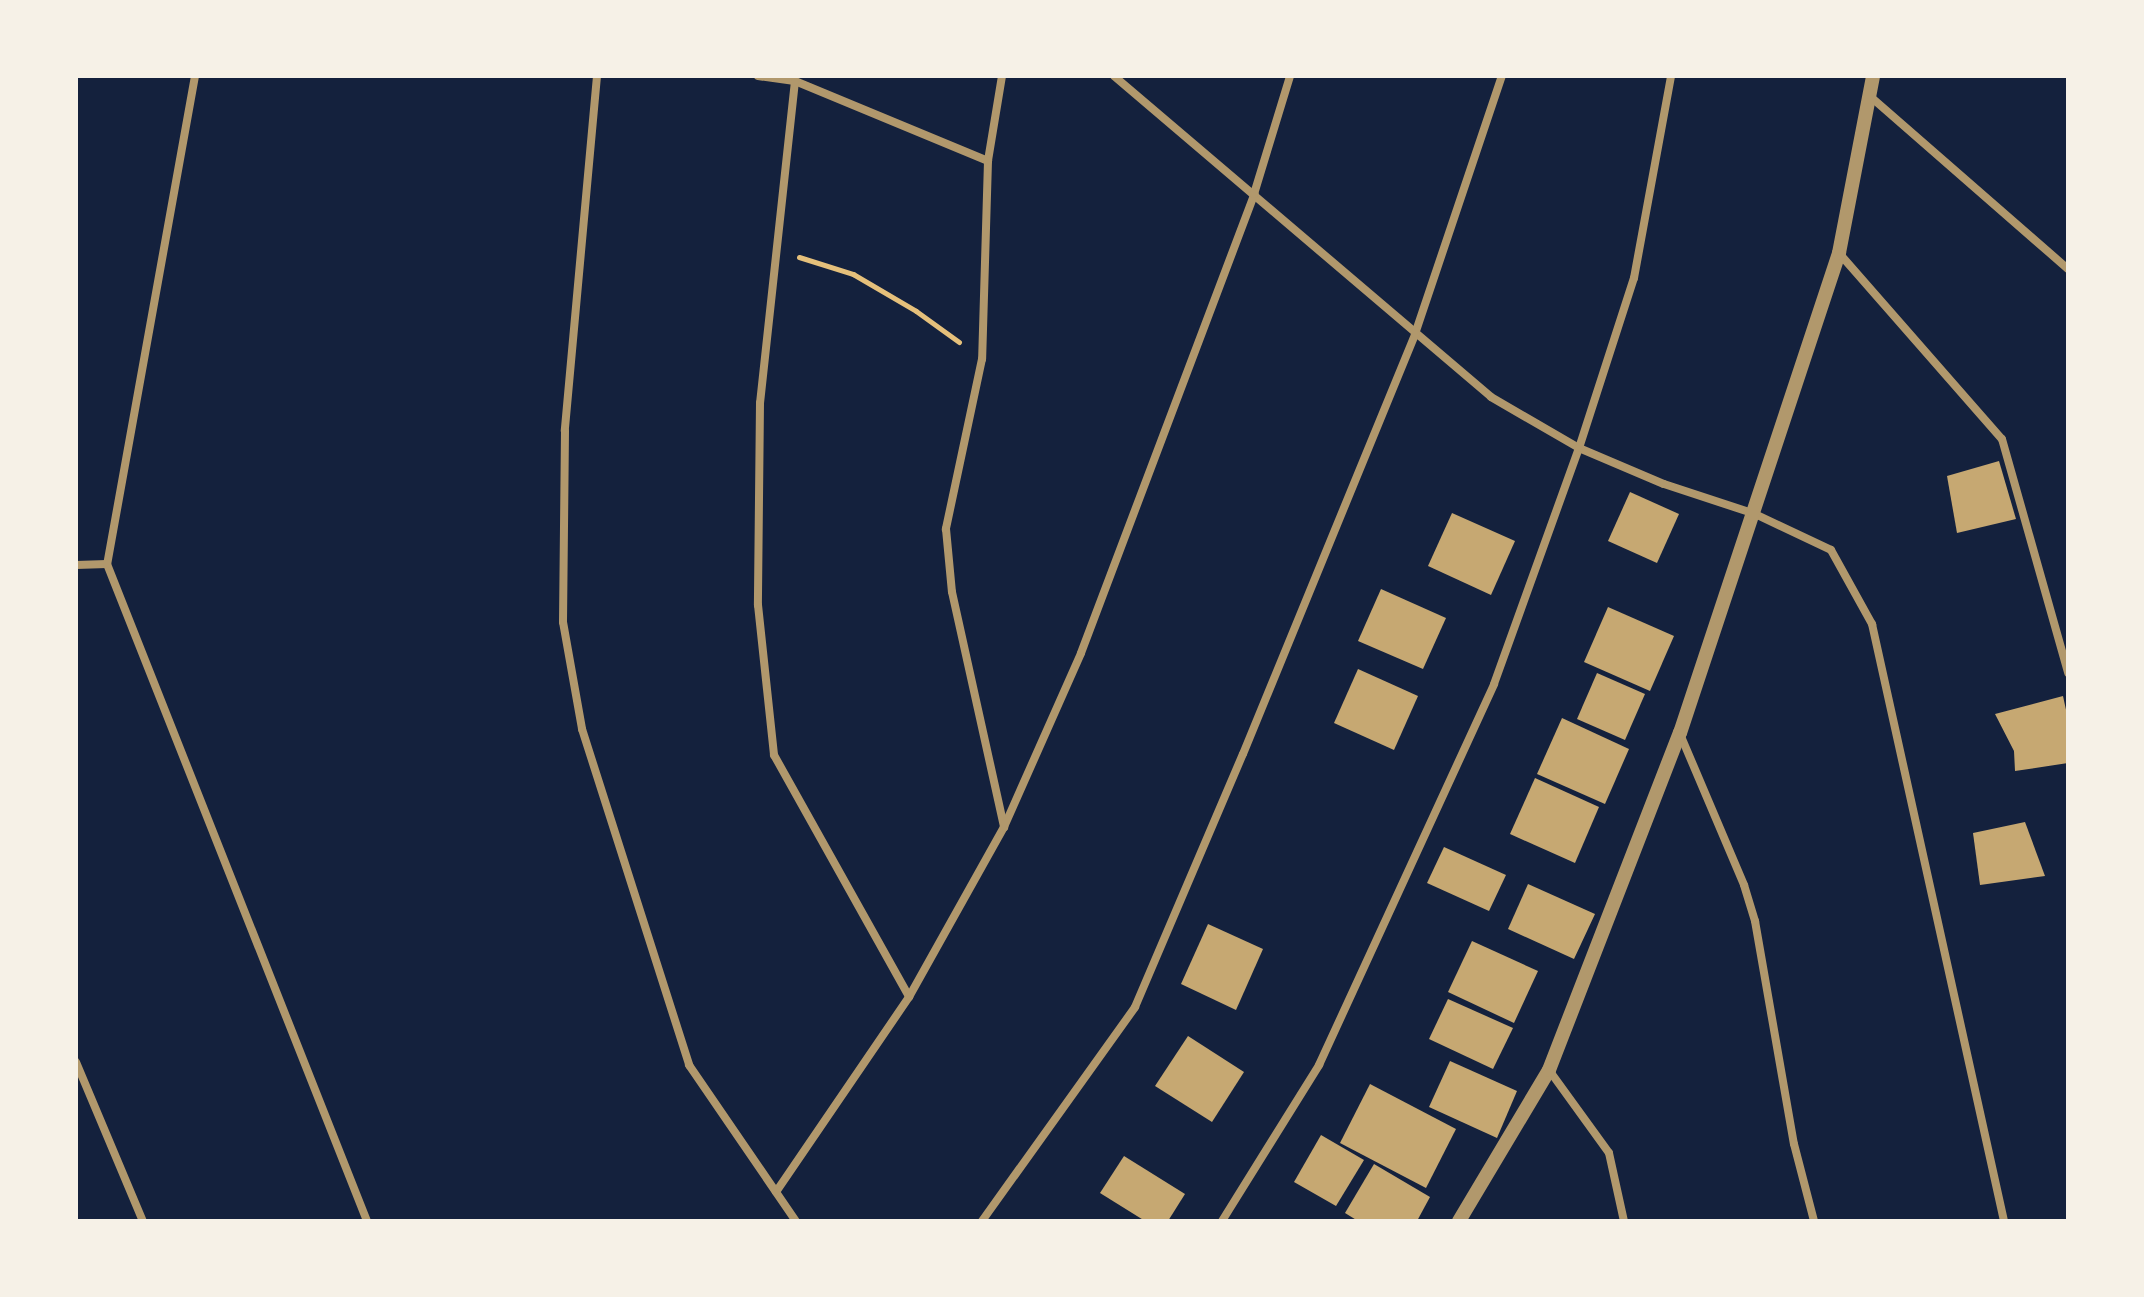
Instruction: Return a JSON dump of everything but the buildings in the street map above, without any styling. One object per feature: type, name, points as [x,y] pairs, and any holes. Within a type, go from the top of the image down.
[{"type":"street","points":[[195,76],[107,564],[367,1221]]},
{"type":"street","points":[[597,76],[565,431],[563,622],[582,729],[689,1065],[796,1221]]},
{"type":"street","points":[[758,76],[795,81],[988,161]]},
{"type":"street","points":[[1002,76],[988,161],[982,359],[946,529],[952,592],[1004,827]]},
{"type":"street","points":[[1114,76],[1491,397],[1579,448],[1664,484],[1755,514],[1831,550],[1872,624],[2004,1221]]},
{"type":"street","points":[[776,1192],[909,997],[1004,827],[1081,653],[1254,194],[1290,76]]},
{"type":"street","points":[[982,1221],[1135,1007],[1415,334],[1502,76]]},
{"type":"street","points":[[1222,1221],[1319,1065],[1494,684],[1579,448],[1634,278],[1671,76]]},
{"type":"street","points":[[1459,1221],[1549,1070],[1680,733],[1839,253],[1872,98],[1873,76]]},
{"type":"street","points":[[795,81],[760,403],[758,605],[774,755],[909,997]]},
{"type":"street","points":[[1872,98],[2068,269]]},
{"type":"street","points":[[1839,253],[2002,439],[2068,673]]},
{"type":"street","points":[[76,565],[107,564]]},
{"type":"street","points":[[1680,733],[1755,921],[1794,1144],[1814,1221]]},
{"type":"street","points":[[76,1062],[143,1221]]},
{"type":"street","points":[[1549,1070],[1609,1153],[1624,1221]]},
{"type":"path","points":[[777,251],[853,274],[916,311],[982,359]]}]
